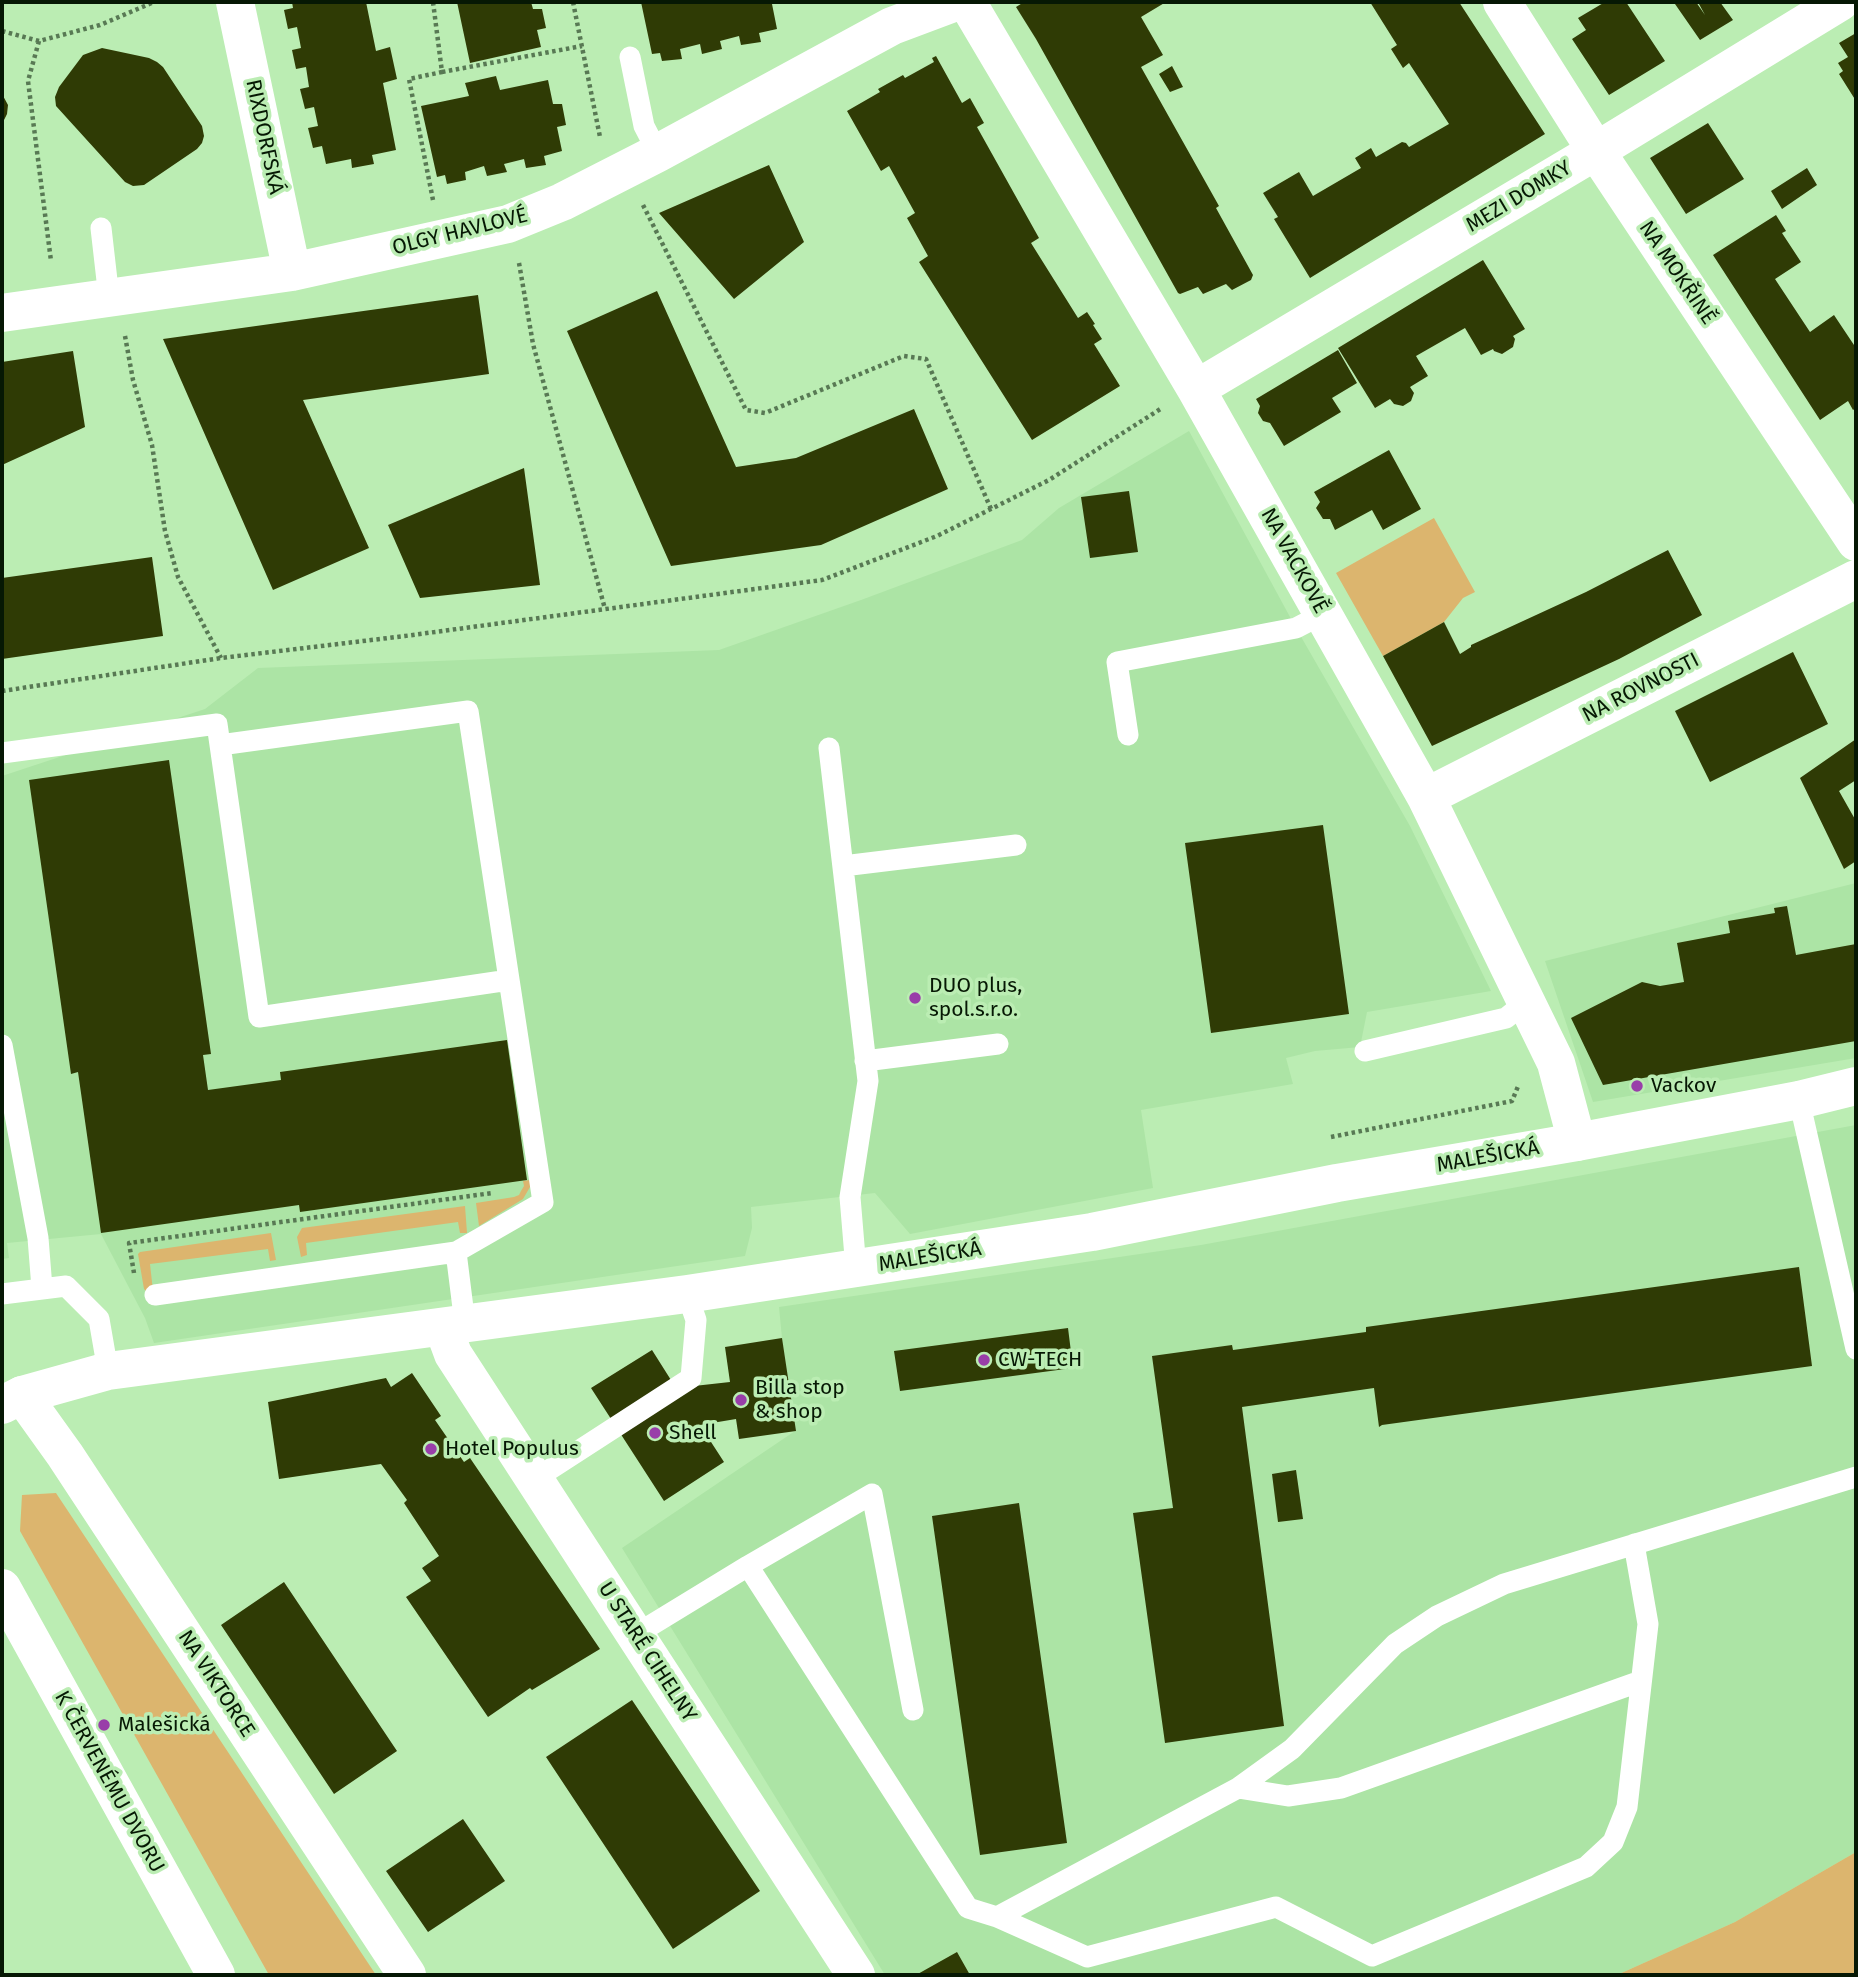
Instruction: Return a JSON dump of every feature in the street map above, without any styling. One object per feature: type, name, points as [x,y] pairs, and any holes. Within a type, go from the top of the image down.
[{"type":"street","name":"RIXDORFSKÁ","points":[[235,2],[292,272]]},
{"type":"street","name":"OLGY HAVLOVÉ","points":[[2,313],[116,311],[509,224],[562,202],[658,153],[892,26],[956,2]]},
{"type":"street","name":"NA VACKOVĚ","points":[[967,2],[1196,389],[1426,797],[1556,1063],[1577,1142]]},
{"type":"street","name":"NA MOKŘINĚ","points":[[1502,2],[1596,150],[1856,542]]},
{"type":"street","name":"MEZI DOMKY","points":[[1196,389],[1840,2]]},
{"type":"street","name":"NA ROVNOSTI","points":[[1426,797],[1856,579]]},
{"type":"street","name":"MALEŠICKÁ","points":[[12,1400],[108,1371],[687,1294],[1092,1232],[1337,1183],[1799,1100],[1856,1086]]},
{"type":"street","name":"U STARÉ CIHELNY","points":[[454,1325],[453,1354],[856,1975]]},
{"type":"street","name":"NA VIKTORCE","points":[[12,1400],[65,1455],[407,1975]]},
{"type":"street","name":"K ČERVENÉMU DVORU","points":[[2,1588],[216,1975]]},
{"type":"lane","points":[[629,57],[644,127],[658,153]]},
{"type":"lane","points":[[101,228],[116,311]]},
{"type":"lane","points":[[1129,735],[1117,662],[1296,628],[1324,614]]},
{"type":"lane","points":[[155,1295],[456,1252],[543,1202],[468,711],[220,745]]},
{"type":"lane","points":[[2,753],[217,724],[259,1017],[509,980]]},
{"type":"lane","points":[[829,748],[868,1081],[850,1197],[856,1269]]},
{"type":"lane","points":[[843,866],[1016,845]]},
{"type":"lane","points":[[1365,1051],[1506,1017],[1526,1002]]},
{"type":"lane","points":[[865,1061],[998,1044]]},
{"type":"lane","points":[[2,1045],[38,1238],[42,1288]]},
{"type":"lane","points":[[1799,1100],[1856,1349]]},
{"type":"lane","points":[[454,1325],[456,1252]]},
{"type":"lane","points":[[2,1294],[66,1286],[99,1319],[108,1371]]},
{"type":"lane","points":[[535,1479],[691,1378],[696,1320],[687,1294]]},
{"type":"lane","points":[[997,1917],[1238,1788],[1293,1749],[1395,1644],[1437,1616],[1504,1584],[1856,1476]]},
{"type":"lane","points":[[635,1635],[872,1494],[913,1710]]},
{"type":"lane","points":[[748,1566],[968,1908],[997,1917],[1087,1957],[1276,1907],[1372,1956],[1586,1867],[1613,1842],[1627,1807],[1648,1624],[1634,1544]]},
{"type":"lane","points":[[1238,1788],[1288,1796],[1341,1788],[1641,1681]]},
{"type":"path","points":[[2,31],[39,41],[100,25],[154,2]]},
{"type":"path","points":[[433,2],[442,72]]},
{"type":"path","points":[[573,2],[600,139]]},
{"type":"path","points":[[39,41],[28,81],[51,261]]},
{"type":"path","points":[[435,207],[409,79],[582,47]]},
{"type":"path","points":[[639,198],[746,410],[765,414],[904,356],[926,359],[991,509]]},
{"type":"path","points":[[517,251],[533,344],[605,609]]},
{"type":"path","points":[[116,311],[152,445],[165,531],[178,577],[221,658]]},
{"type":"path","points":[[2,691],[221,658],[822,580],[937,536],[1049,480],[1169,403],[1196,389]]},
{"type":"path","points":[[1331,1137],[1512,1101],[1522,1077]]},
{"type":"path","points":[[135,1278],[129,1242],[499,1192]]},
{"type":"shaded area","points":[[1189,431],[1296,628],[1410,826],[1491,991],[1367,1012],[1360,1047],[1315,1051],[1286,1058],[1293,1084],[1141,1110],[1153,1188],[910,1234],[875,1193],[751,1207],[752,1228],[745,1256],[154,1343],[145,1318],[101,1234],[7,1243],[9,1258],[2,1259],[2,776],[205,709],[258,668],[719,650],[1022,540],[1059,508]]},
{"type":"shaded area","points":[[1434,518],[1475,592],[1463,598],[1444,622],[1383,656],[1336,573]]},
{"type":"shaded area","points":[[1856,883],[1856,1058],[1593,1102],[1545,961]]},
{"type":"shaded area","points":[[1856,1125],[1856,1852],[1735,1922],[1617,1975],[885,1975],[622,1548],[795,1431],[779,1307],[1201,1245]]},
{"type":"shaded area","points":[[530,1180],[530,1187],[523,1199],[479,1226],[476,1203],[519,1195],[524,1186],[523,1181]]},
{"type":"shaded area","points":[[465,1206],[467,1233],[460,1233],[458,1222],[306,1243],[307,1255],[301,1257],[297,1237],[302,1228]]},
{"type":"shaded area","points":[[271,1233],[276,1260],[270,1261],[268,1249],[150,1264],[153,1291],[147,1292],[144,1289],[138,1254],[140,1252]]},
{"type":"shaded area","points":[[56,1493],[376,1975],[269,1975],[20,1531],[22,1495]]},
{"type":"shaded area","points":[[1856,1852],[1856,1975],[1617,1975],[1735,1922]]},
{"type":"building","points":[[292,2],[366,2],[376,51],[390,47],[397,79],[383,83],[396,150],[372,155],[374,164],[352,168],[351,159],[326,164],[322,146],[313,148],[308,128],[318,126],[314,107],[305,109],[300,89],[309,87],[306,67],[296,69],[292,50],[301,48],[297,27],[288,29],[284,10],[293,8]]},
{"type":"building","points":[[457,2],[531,2],[533,9],[542,9],[546,28],[537,30],[541,47],[470,63]]},
{"type":"building","points":[[641,2],[777,2],[772,4],[777,29],[759,33],[761,42],[741,45],[739,36],[720,41],[722,49],[702,54],[700,44],[680,49],[682,59],[662,61],[660,53],[652,54]]},
{"type":"building","points":[[1024,2],[1166,2],[1141,17],[1163,55],[1141,67],[1219,206],[1216,208],[1253,275],[1251,280],[1232,290],[1226,284],[1203,294],[1198,287],[1178,293],[1016,7]]},
{"type":"building","points":[[1370,2],[1459,2],[1545,134],[1310,278],[1274,219],[1278,217],[1263,193],[1299,172],[1313,196],[1361,168],[1355,158],[1371,148],[1376,157],[1402,142],[1409,147],[1449,124],[1409,63],[1403,68],[1391,49],[1397,45]]},
{"type":"building","points":[[1605,2],[1626,2],[1665,61],[1609,95],[1572,39],[1586,30],[1578,18]]},
{"type":"building","points":[[1696,2],[1705,15],[1699,4],[1720,2],[1733,20],[1700,40],[1675,4]]},
{"type":"building","points":[[1856,33],[1856,101],[1839,74],[1843,71],[1838,63],[1848,57],[1839,43]]},
{"type":"building","points":[[102,48],[157,62],[202,126],[204,136],[197,149],[144,185],[133,186],[125,182],[56,106],[55,97],[59,87],[83,55]]},
{"type":"building","points":[[936,56],[962,103],[970,98],[984,123],[977,127],[1039,238],[1031,243],[1078,318],[1087,312],[1095,324],[1093,325],[1102,339],[1094,344],[1120,386],[1032,440],[919,262],[928,256],[907,218],[915,213],[889,166],[881,171],[847,111],[880,92],[878,89],[934,62],[932,58]]},
{"type":"building","points":[[1172,66],[1183,87],[1170,92],[1159,74]]},
{"type":"building","points":[[496,76],[500,90],[548,80],[553,104],[562,104],[566,125],[557,127],[562,151],[544,156],[546,165],[526,168],[524,159],[504,164],[507,172],[487,176],[484,166],[465,172],[466,180],[447,184],[445,175],[437,177],[421,106],[469,96],[465,83]]},
{"type":"building","points":[[2,94],[8,105],[2,124]]},
{"type":"building","points":[[1708,123],[1744,179],[1686,214],[1650,158]]},
{"type":"building","points":[[769,165],[804,242],[734,299],[659,213]]},
{"type":"building","points":[[1807,168],[1817,185],[1782,209],[1771,191]]},
{"type":"building","points":[[1776,215],[1786,231],[1782,233],[1801,262],[1775,279],[1810,332],[1834,315],[1856,348],[1856,408],[1853,410],[1848,401],[1820,420],[1713,255]]},
{"type":"building","points":[[1483,260],[1525,329],[1513,336],[1513,347],[1502,354],[1493,349],[1481,355],[1465,328],[1416,356],[1428,376],[1410,387],[1414,393],[1411,401],[1403,406],[1394,404],[1390,399],[1375,408],[1338,348]]},
{"type":"building","points":[[657,291],[736,467],[796,458],[914,409],[948,489],[821,545],[671,566],[567,331]]},
{"type":"building","points":[[478,295],[489,374],[303,400],[369,548],[273,590],[163,339]]},
{"type":"building","points":[[1338,350],[1357,383],[1332,398],[1341,412],[1284,446],[1270,423],[1263,421],[1258,413],[1260,406],[1256,399]]},
{"type":"building","points":[[73,351],[85,427],[2,465],[2,362]]},
{"type":"building","points":[[1389,450],[1421,509],[1383,530],[1372,510],[1335,530],[1330,519],[1323,519],[1316,508],[1320,502],[1314,492]]},
{"type":"building","points":[[524,468],[540,585],[420,598],[388,525]]},
{"type":"building","points":[[1129,491],[1138,552],[1090,558],[1081,497]]},
{"type":"building","points":[[1668,550],[1702,615],[1619,659],[1432,746],[1383,656],[1444,622],[1460,654],[1471,645],[1586,592]]},
{"type":"building","points":[[152,557],[163,636],[2,659],[2,578]]},
{"type":"building","points":[[1793,652],[1828,724],[1710,782],[1675,711]]},
{"type":"building","points":[[1856,739],[1856,780],[1839,791],[1856,821],[1856,861],[1844,869],[1800,778]]},
{"type":"building","points":[[169,760],[211,1054],[203,1055],[208,1090],[281,1080],[280,1072],[507,1040],[527,1180],[300,1212],[299,1205],[101,1233],[78,1072],[71,1074],[29,780]]},
{"type":"building","points":[[1323,825],[1349,1014],[1211,1033],[1185,843]]},
{"type":"building","points":[[1787,906],[1796,955],[1856,944],[1856,1041],[1603,1085],[1571,1018],[1642,982],[1660,986],[1684,982],[1677,943],[1730,933],[1728,921],[1775,913],[1774,908]]},
{"type":"building","points":[[1799,1267],[1812,1366],[1379,1427],[1374,1388],[1242,1407],[1284,1726],[1165,1743],[1133,1513],[1173,1508],[1152,1356],[1232,1345],[1233,1350],[1366,1332],[1366,1327]]},
{"type":"building","name":"CW-TECH","points":[[1068,1328],[1073,1368],[900,1391],[894,1351]]},
{"type":"building","points":[[782,1338],[796,1431],[739,1439],[736,1419],[700,1425],[724,1462],[664,1501],[591,1388],[652,1350],[676,1388],[730,1382],[725,1347]]},
{"type":"building","points":[[412,1373],[441,1416],[435,1420],[464,1462],[470,1458],[600,1649],[532,1690],[530,1688],[488,1717],[406,1597],[431,1581],[422,1568],[439,1556],[404,1503],[407,1500],[381,1464],[279,1479],[268,1402],[386,1378],[391,1387]]},
{"type":"building","points":[[1296,1470],[1303,1519],[1278,1522],[1272,1474]]},
{"type":"building","points":[[1019,1503],[1067,1843],[980,1855],[932,1516]]},
{"type":"building","points":[[284,1582],[397,1751],[334,1794],[221,1625]]},
{"type":"building","points":[[632,1700],[760,1891],[673,1949],[546,1757]]},
{"type":"building","points":[[463,1819],[505,1881],[428,1932],[386,1871]]},
{"type":"building","points":[[957,1952],[970,1975],[916,1975]]},
{"type":"place","name":"DUO plus, spol.s.r.o.","points":[[915,998]]},
{"type":"place","name":"Vackov","points":[[1637,1086]]},
{"type":"place","name":"CW-TECH","points":[[984,1360]]},
{"type":"place","name":"Billa stop & shop","points":[[741,1400]]},
{"type":"place","name":"Shell","points":[[655,1433]]},
{"type":"place","name":"Hotel Populus","points":[[431,1449]]},
{"type":"place","name":"Malešická","points":[[104,1725]]}]
